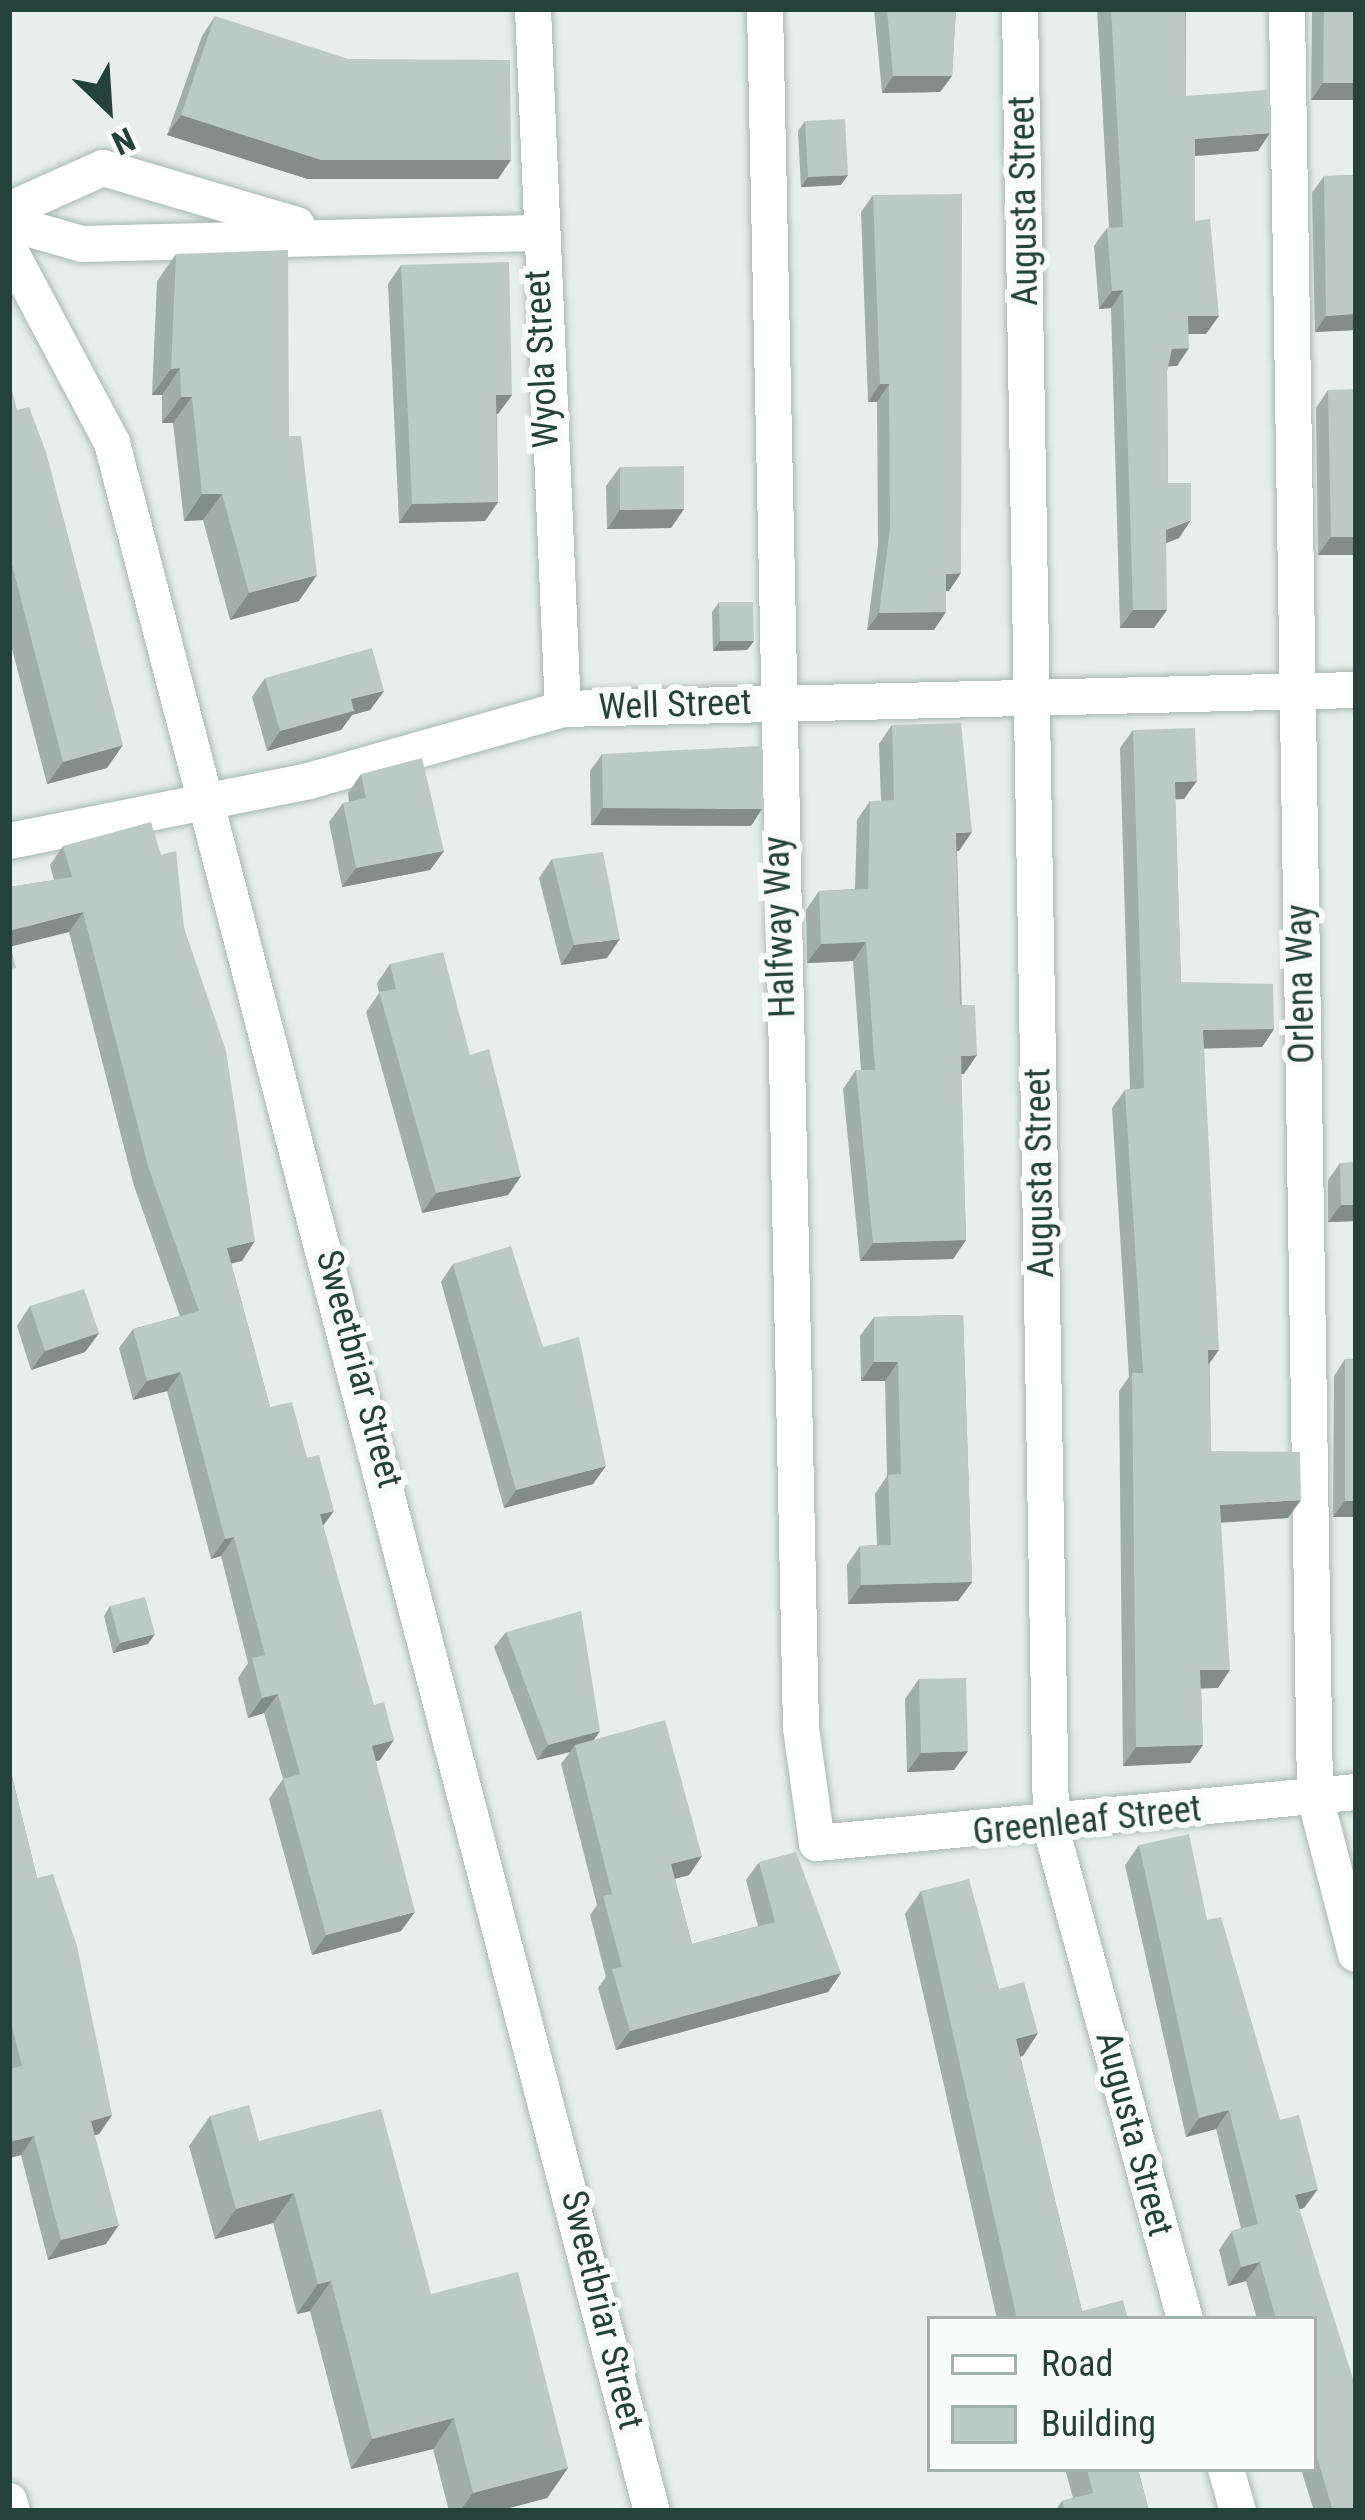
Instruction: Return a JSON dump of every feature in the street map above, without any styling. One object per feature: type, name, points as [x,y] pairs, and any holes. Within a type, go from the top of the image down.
[{"type":"street","name":"Wyola Street","points":[[532,9],[534,233],[563,709]]},
{"type":"street","name":"Halfway Way","points":[[765,9],[801,1728],[817,1843]]},
{"type":"street","name":"Augusta Street","points":[[1020,9],[1051,1828],[1184,2316]]},
{"type":"street","name":"Orlena Way","points":[[1287,9],[1315,1797],[1356,1954]]},
{"type":"street","points":[[9,210],[103,168],[329,235]]},
{"type":"street","points":[[9,223],[82,244],[534,233]]},
{"type":"street","name":"Sweetbriar Street","points":[[9,249],[112,443],[209,799],[652,2511]]},
{"type":"street","name":"Well Street","points":[[9,841],[209,799],[563,709],[783,701],[1032,703],[1356,690]]},
{"type":"street","name":"Greenleaf Street","points":[[817,1843],[1051,1828],[1356,1792]]},
{"type":"street","points":[[1227,2472],[1238,2511]]},
{"type":"street","points":[[9,2501],[12,2511]]},
{"type":"building","points":[[887,9],[956,9],[952,76],[893,76]]},
{"type":"building","points":[[1111,9],[1185,9],[1186,96],[1267,90],[1270,133],[1195,139],[1195,221],[1210,219],[1219,316],[1188,316],[1189,348],[1172,349],[1167,371],[1168,483],[1191,483],[1191,520],[1166,530],[1167,610],[1133,610],[1123,290],[1112,291],[1107,228],[1123,227]]},
{"type":"building","points":[[1324,9],[1356,9],[1356,83],[1323,83]]},
{"type":"building","points":[[215,16],[348,59],[510,60],[511,160],[321,160],[181,115]]},
{"type":"building","points":[[845,119],[848,175],[808,177],[805,121]]},
{"type":"building","points":[[1356,175],[1356,314],[1326,316],[1324,176]]},
{"type":"building","points":[[962,194],[961,573],[946,574],[946,612],[879,613],[890,529],[889,384],[880,384],[873,195]]},
{"type":"building","points":[[288,250],[289,436],[301,436],[317,575],[249,593],[222,494],[202,494],[192,397],[181,397],[180,368],[171,369],[176,254]]},
{"type":"building","points":[[509,262],[512,395],[496,395],[498,502],[412,504],[401,265]]},
{"type":"building","points":[[9,380],[17,410],[29,407],[46,452],[123,745],[63,762],[9,553]]},
{"type":"building","points":[[1356,389],[1356,537],[1331,537],[1328,390]]},
{"type":"building","points":[[684,466],[684,509],[620,510],[620,467]]},
{"type":"building","points":[[719,602],[753,602],[754,641],[720,641]]},
{"type":"building","points":[[372,648],[384,691],[351,699],[354,711],[280,731],[265,678]]},
{"type":"building","points":[[961,723],[972,832],[956,833],[960,1005],[975,1005],[977,1055],[961,1056],[966,1240],[873,1243],[856,1070],[875,1070],[866,942],[821,944],[819,891],[868,889],[870,801],[894,800],[892,725]]},
{"type":"building","points":[[1195,728],[1197,781],[1175,782],[1181,982],[1273,984],[1274,1029],[1203,1030],[1219,1350],[1208,1350],[1211,1451],[1300,1452],[1301,1500],[1220,1505],[1230,1670],[1200,1670],[1203,1745],[1136,1747],[1132,1373],[1143,1373],[1125,1090],[1144,1088],[1133,730]]},
{"type":"building","points":[[761,746],[762,809],[603,808],[602,754]]},
{"type":"building","points":[[422,758],[444,851],[356,868],[343,803],[366,798],[361,774]]},
{"type":"building","points":[[151,822],[161,855],[176,851],[184,928],[226,1051],[255,1241],[227,1248],[270,1407],[292,1402],[307,1458],[319,1455],[334,1511],[320,1514],[374,1705],[384,1702],[394,1740],[372,1746],[415,1912],[326,1935],[283,1779],[300,1774],[278,1694],[262,1698],[252,1658],[265,1655],[234,1537],[225,1539],[181,1372],[147,1381],[133,1329],[199,1311],[148,1166],[83,912],[9,931],[9,887],[72,877],[63,846]]},
{"type":"building","points":[[603,852],[620,939],[574,945],[552,859]]},
{"type":"building","points":[[9,940],[16,968],[9,969]]},
{"type":"building","points":[[443,952],[470,1055],[489,1049],[521,1176],[436,1193],[379,992],[396,989],[390,964]]},
{"type":"building","points":[[1356,1162],[1356,1205],[1341,1205],[1340,1163]]},
{"type":"building","points":[[511,1246],[543,1347],[579,1337],[606,1466],[516,1490],[453,1264]]},
{"type":"building","points":[[84,1289],[99,1333],[45,1351],[30,1306]]},
{"type":"building","points":[[963,1315],[972,1582],[861,1585],[860,1546],[891,1545],[888,1475],[901,1474],[898,1362],[874,1362],[874,1317]]},
{"type":"building","points":[[1345,1359],[1356,1359],[1356,1501],[1345,1501]]},
{"type":"building","points":[[145,1597],[155,1634],[120,1643],[110,1606]]},
{"type":"building","points":[[581,1611],[600,1731],[548,1745],[506,1632]]},
{"type":"building","points":[[966,1678],[968,1751],[921,1753],[919,1679]]},
{"type":"building","points":[[665,1720],[702,1856],[671,1864],[692,1944],[775,1922],[759,1862],[796,1852],[841,1973],[630,2031],[612,1969],[622,1967],[603,1896],[612,1894],[575,1745]]},
{"type":"building","points":[[9,1764],[37,1878],[53,1874],[77,1946],[112,2115],[91,2121],[119,2225],[61,2240],[34,2136],[13,2141],[9,2126],[9,2069],[22,2066],[9,2015]]},
{"type":"building","points":[[1189,1834],[1207,1920],[1221,1917],[1280,2120],[1299,2115],[1318,2189],[1295,2195],[1356,2388],[1356,2511],[1333,2511],[1317,2457],[1317,2316],[1275,2316],[1260,2262],[1241,2267],[1232,2231],[1258,2224],[1229,2110],[1199,2118],[1139,1845]]},
{"type":"building","points":[[969,1879],[999,1989],[1024,1982],[1038,2033],[1016,2039],[1082,2311],[1123,2300],[1127,2316],[1016,2316],[921,1891]]},
{"type":"building","points":[[249,2105],[259,2141],[381,2109],[431,2294],[518,2272],[568,2468],[473,2493],[454,2418],[372,2439],[331,2281],[318,2284],[294,2193],[236,2209],[210,2116]]},
{"type":"building","points":[[1088,2472],[1139,2472],[1149,2511],[1065,2511],[1062,2501],[1093,2493]]}]
